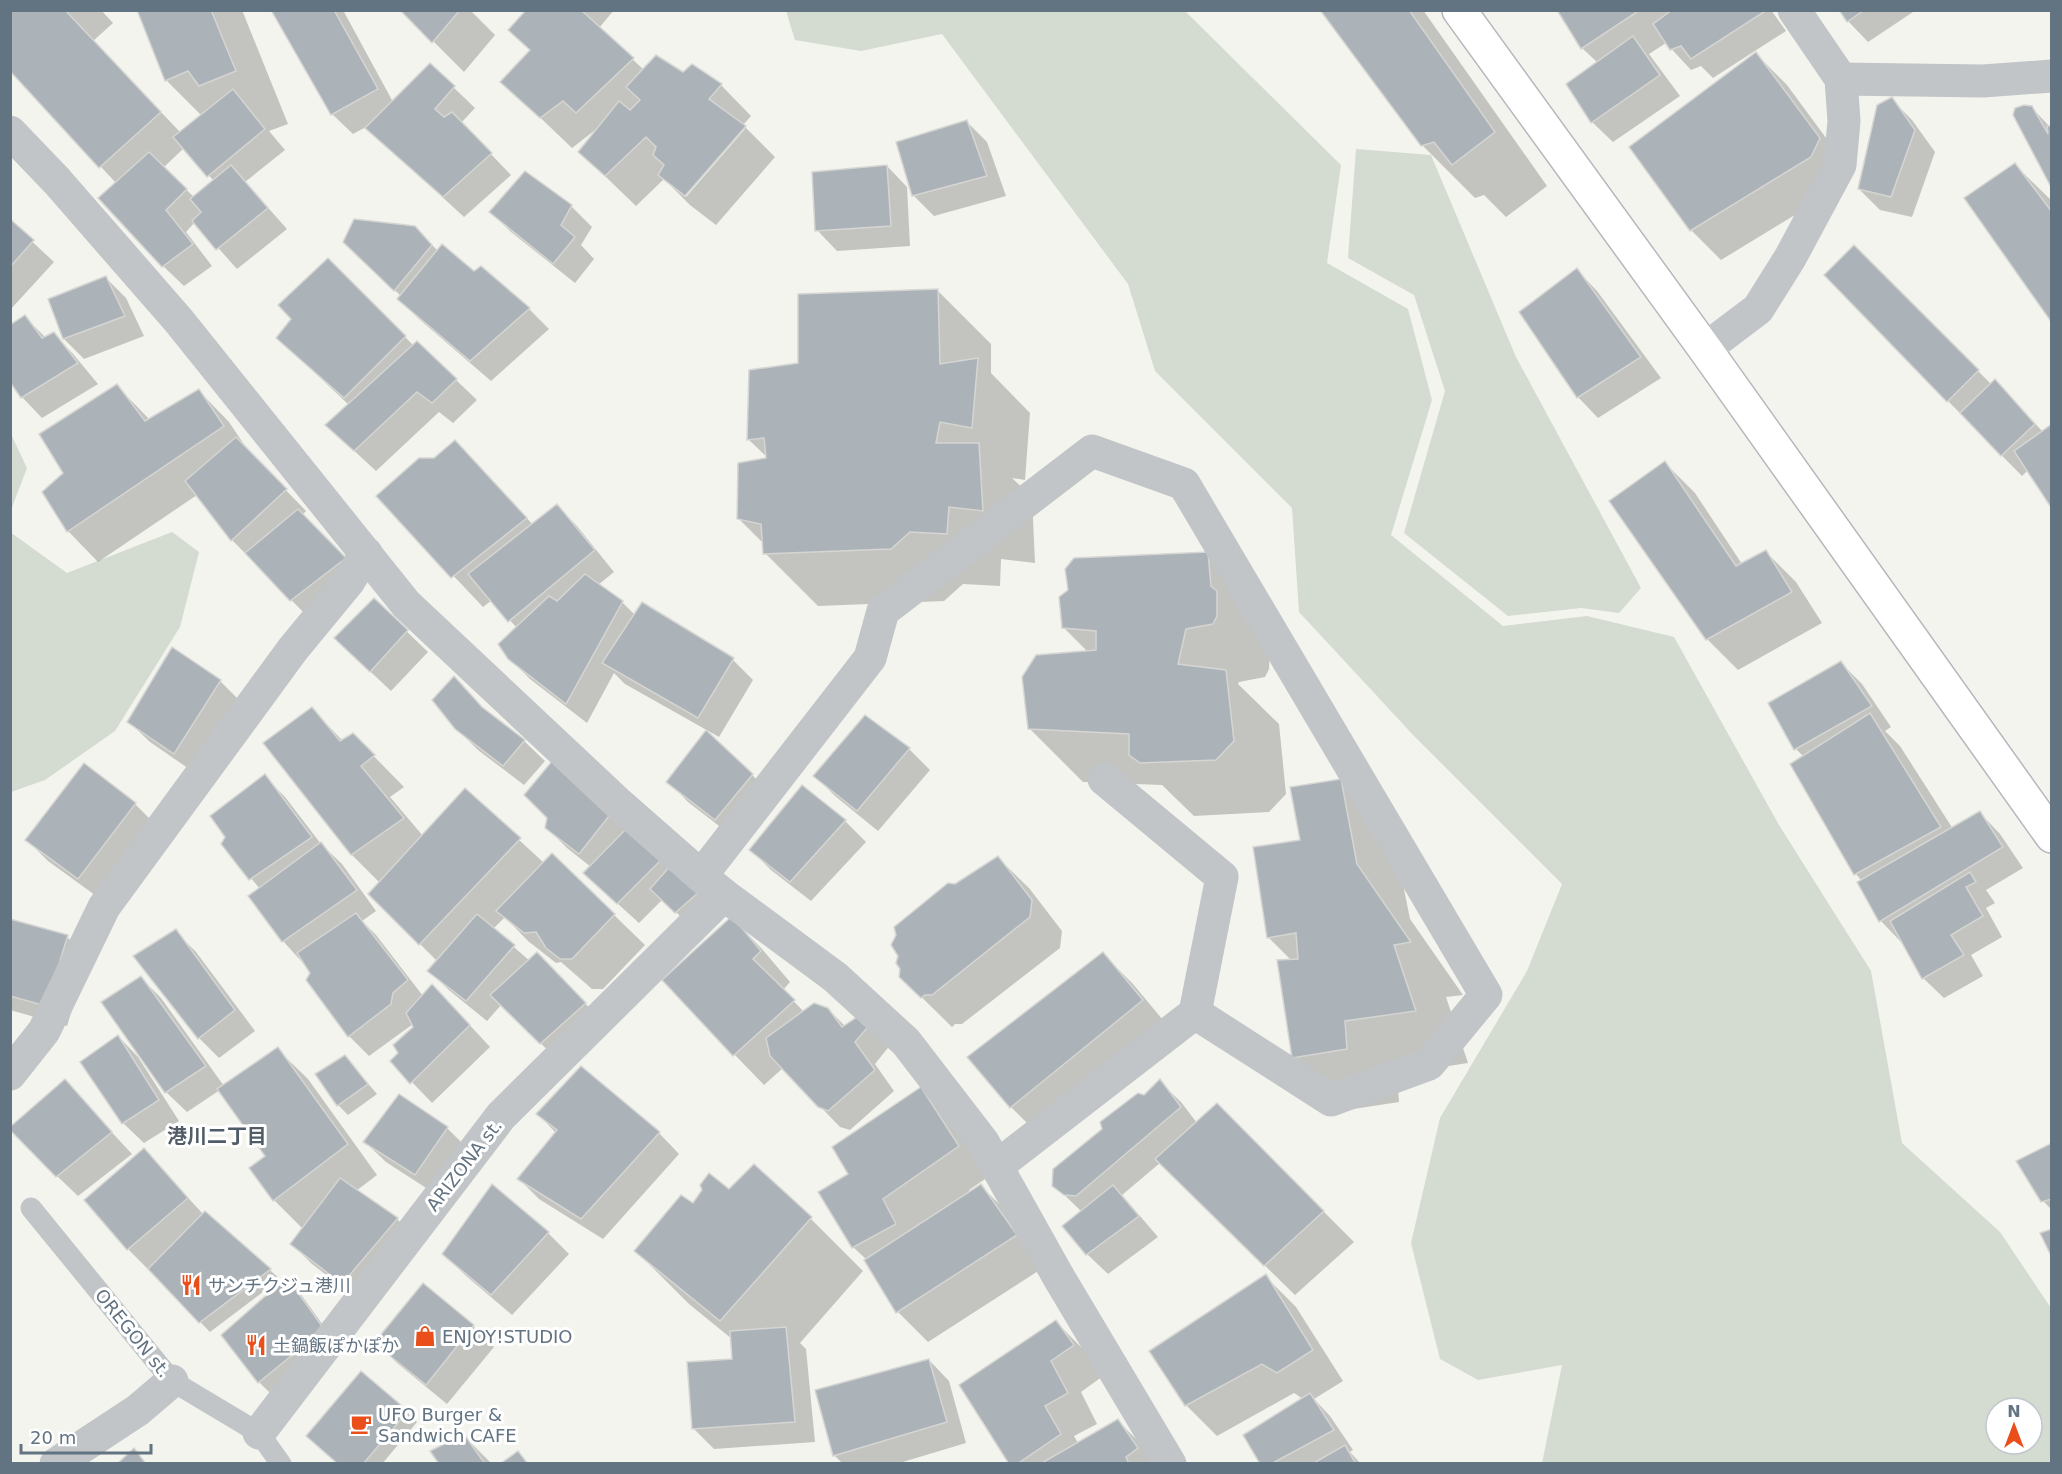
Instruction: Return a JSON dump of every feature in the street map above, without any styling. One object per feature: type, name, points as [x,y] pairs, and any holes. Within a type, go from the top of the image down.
[{"type":"street","points":[[1459,10],[1705,349],[2052,836]]},
{"type":"street","points":[[1705,349],[1758,309],[1790,258],[1840,165],[1844,121],[1841,79],[1794,10]]},
{"type":"street","points":[[1841,79],[1983,81],[2052,76]]},
{"type":"street","points":[[10,132],[179,321],[406,604],[619,804],[712,886],[835,976],[906,1042],[983,1142],[1058,1276],[1170,1464]]},
{"type":"street","name":"ARIZONA st.","points":[[259,1433],[501,1116],[712,886],[870,658],[883,611],[1092,451],[1184,484],[1486,995],[1429,1064],[1331,1101],[1195,1013]]},
{"type":"street","points":[[10,1074],[44,1031],[104,907],[293,649],[349,581],[366,553]]},
{"type":"street","points":[[997,1166],[1195,1013],[1222,876],[1104,779]]},
{"type":"street","points":[[56,1464],[138,1410],[172,1381]]},
{"type":"lane","name":"OREGON st.","points":[[31,1208],[172,1381],[259,1433]]},
{"type":"lane","points":[[259,1433],[281,1464]]},
{"type":"shaded area","points":[[786,11],[1185,11],[1341,165],[1327,263],[1408,309],[1432,400],[1391,535],[1503,626],[1587,616],[1674,637],[1779,825],[1871,971],[1902,1143],[2000,1232],[2051,1308],[2051,1463],[1542,1463],[1562,1365],[1478,1380],[1440,1359],[1411,1243],[1440,1118],[1527,971],[1562,884],[1415,737],[1299,612],[1292,508],[1155,371],[1128,284],[942,34],[861,51],[795,40]]},
{"type":"shaded area","points":[[1356,149],[1431,155],[1516,357],[1641,588],[1619,613],[1581,608],[1508,616],[1404,533],[1445,391],[1414,295],[1348,258]]},
{"type":"shaded area","points":[[10,434],[27,468],[11,510]]},
{"type":"shaded area","points":[[10,532],[67,573],[172,532],[199,552],[180,627],[115,731],[45,780],[11,792]]},
{"type":"building","points":[[10,10],[65,10],[161,112],[99,168],[10,71]]},
{"type":"building","points":[[137,10],[211,10],[236,71],[199,86],[188,71],[165,81]]},
{"type":"building","points":[[271,10],[334,10],[378,89],[331,115]]},
{"type":"building","points":[[400,10],[460,10],[432,43]]},
{"type":"building","points":[[526,10],[581,10],[634,58],[576,113],[563,101],[540,118],[500,82],[530,50],[508,30]]},
{"type":"building","points":[[1320,10],[1409,10],[1495,132],[1452,165],[1434,142],[1421,146]]},
{"type":"building","points":[[1557,10],[1640,10],[1581,49]]},
{"type":"building","points":[[1672,10],[1767,10],[1691,59],[1681,46],[1670,50],[1653,24]]},
{"type":"building","points":[[1839,10],[1864,10],[1847,22]]},
{"type":"building","points":[[1633,36],[1660,75],[1591,123],[1566,84]]},
{"type":"building","points":[[1756,52],[1820,138],[1811,157],[1690,231],[1629,147]]},
{"type":"building","points":[[656,55],[683,72],[692,64],[722,84],[709,99],[746,126],[685,196],[658,175],[664,165],[653,155],[656,147],[646,137],[605,176],[578,152],[619,101],[630,110],[640,100],[626,87]]},
{"type":"building","points":[[430,63],[455,86],[435,109],[444,117],[452,112],[492,153],[443,197],[365,128]]},
{"type":"building","points":[[233,89],[265,129],[207,177],[173,137]]},
{"type":"building","points":[[1892,97],[1915,130],[1891,197],[1858,189],[1877,105]]},
{"type":"building","points":[[2024,105],[2032,106],[2048,134],[2047,126],[2052,126],[2052,189],[2013,115],[2015,108]]},
{"type":"building","points":[[967,120],[987,176],[912,196],[896,142]]},
{"type":"building","points":[[149,152],[187,189],[166,210],[193,244],[162,267],[98,198]]},
{"type":"building","points":[[2015,163],[2052,212],[2052,323],[1964,198]]},
{"type":"building","points":[[231,165],[268,208],[216,250],[192,221],[201,212],[190,199]]},
{"type":"building","points":[[887,165],[891,226],[815,231],[812,172]]},
{"type":"building","points":[[525,171],[572,205],[561,225],[575,237],[553,264],[489,212]]},
{"type":"building","points":[[10,219],[34,240],[10,267]]},
{"type":"building","points":[[354,219],[415,226],[432,245],[394,291],[343,242]]},
{"type":"building","points":[[442,244],[474,271],[481,266],[530,308],[470,361],[397,299]]},
{"type":"building","points":[[1854,245],[1979,370],[1947,402],[1824,275]]},
{"type":"building","points":[[328,258],[406,336],[344,398],[276,338],[291,319],[278,305]]},
{"type":"building","points":[[1577,268],[1641,357],[1577,398],[1519,312]]},
{"type":"building","points":[[106,276],[125,316],[63,339],[48,299]]},
{"type":"building","points":[[938,289],[940,364],[978,358],[972,428],[940,422],[936,443],[979,443],[983,511],[949,507],[947,534],[910,532],[891,549],[763,554],[761,524],[737,519],[738,463],[766,458],[764,438],[747,440],[749,370],[798,363],[798,294]]},
{"type":"building","points":[[25,315],[42,338],[54,332],[78,363],[21,398],[10,382],[10,325]]},
{"type":"building","points":[[417,341],[457,379],[432,403],[417,392],[354,451],[325,425]]},
{"type":"building","points":[[1995,379],[2035,424],[2001,456],[1960,413]]},
{"type":"building","points":[[117,384],[145,421],[199,389],[224,426],[67,532],[42,492],[63,473],[39,434]]},
{"type":"building","points":[[2052,424],[2052,509],[2014,451]]},
{"type":"building","points":[[236,437],[287,489],[231,541],[185,481]]},
{"type":"building","points":[[455,440],[527,518],[451,578],[376,496],[419,458],[434,458]]},
{"type":"building","points":[[1665,461],[1736,566],[1766,550],[1792,592],[1706,640],[1609,501]]},
{"type":"building","points":[[557,504],[595,550],[508,622],[468,574]]},
{"type":"building","points":[[298,509],[346,558],[290,601],[245,553]]},
{"type":"building","points":[[1208,552],[1211,586],[1217,591],[1217,616],[1213,624],[1186,629],[1178,664],[1226,670],[1234,741],[1216,760],[1140,763],[1129,755],[1129,734],[1028,729],[1022,677],[1036,655],[1096,650],[1096,631],[1062,628],[1059,597],[1068,590],[1065,569],[1074,558]]},
{"type":"building","points":[[585,574],[623,601],[566,704],[508,659],[498,644],[549,596],[557,601]]},
{"type":"building","points":[[374,598],[408,630],[370,672],[334,638]]},
{"type":"building","points":[[642,602],[734,658],[698,718],[602,663]]},
{"type":"building","points":[[172,647],[221,680],[174,754],[127,722]]},
{"type":"building","points":[[1841,661],[1872,706],[1794,750],[1768,703]]},
{"type":"building","points":[[454,676],[482,707],[525,740],[503,766],[455,729],[432,700]]},
{"type":"building","points":[[312,707],[340,741],[353,733],[375,755],[361,766],[404,818],[351,855],[263,743]]},
{"type":"building","points":[[1870,713],[1941,827],[1854,875],[1790,764]]},
{"type":"building","points":[[865,715],[910,748],[857,811],[813,776]]},
{"type":"building","points":[[706,730],[753,774],[715,820],[666,782]]},
{"type":"building","points":[[553,760],[613,811],[579,854],[545,828],[547,818],[524,795]]},
{"type":"building","points":[[84,763],[136,803],[78,879],[25,840]]},
{"type":"building","points":[[265,774],[312,837],[249,880],[221,844],[225,837],[210,816]]},
{"type":"building","points":[[1341,779],[1357,864],[1411,942],[1394,945],[1416,1011],[1345,1021],[1347,1049],[1292,1058],[1277,960],[1298,959],[1296,933],[1267,938],[1253,847],[1300,840],[1290,787]]},
{"type":"building","points":[[802,785],[846,820],[790,882],[749,850]]},
{"type":"building","points":[[465,788],[521,838],[419,945],[368,894]]},
{"type":"building","points":[[1980,811],[2003,847],[1879,922],[1857,882]]},
{"type":"building","points":[[630,825],[664,857],[617,904],[583,873]]},
{"type":"building","points":[[321,842],[357,890],[282,942],[248,896]]},
{"type":"building","points":[[552,853],[615,914],[572,959],[560,959],[546,948],[536,932],[524,933],[496,911]]},
{"type":"building","points":[[998,856],[1032,900],[1030,917],[932,995],[925,995],[921,998],[899,977],[900,969],[896,963],[898,956],[891,945],[896,935],[894,927],[948,883],[955,884]]},
{"type":"building","points":[[672,864],[700,891],[675,913],[650,889]]},
{"type":"building","points":[[1970,872],[1976,882],[1966,887],[1983,916],[1951,935],[1964,955],[1922,979],[1890,921]]},
{"type":"building","points":[[356,913],[408,980],[393,993],[391,1004],[348,1037],[306,980],[310,973],[297,953]]},
{"type":"building","points":[[477,914],[515,945],[466,1001],[427,971]]},
{"type":"building","points":[[732,916],[761,951],[753,959],[795,1000],[733,1056],[662,980]]},
{"type":"building","points":[[10,919],[68,935],[46,1006],[10,996]]},
{"type":"building","points":[[176,929],[235,1010],[198,1039],[133,956]]},
{"type":"building","points":[[537,952],[586,1003],[540,1044],[490,995]]},
{"type":"building","points":[[1103,952],[1143,1000],[1010,1108],[967,1057]]},
{"type":"building","points":[[141,976],[206,1066],[165,1093],[101,1002]]},
{"type":"building","points":[[432,984],[470,1025],[410,1084],[390,1061],[398,1053],[393,1045],[413,1027],[406,1013]]},
{"type":"building","points":[[814,1003],[828,1008],[842,1027],[863,1013],[872,1022],[855,1042],[875,1070],[828,1111],[818,1107],[770,1056],[766,1038]]},
{"type":"building","points":[[118,1035],[159,1100],[122,1124],[80,1062]]},
{"type":"building","points":[[278,1047],[348,1144],[273,1201],[249,1168],[265,1156],[217,1089]]},
{"type":"building","points":[[345,1055],[368,1084],[337,1106],[315,1074]]},
{"type":"building","points":[[581,1066],[660,1132],[581,1219],[517,1179],[557,1130],[536,1114]]},
{"type":"building","points":[[65,1079],[112,1132],[56,1177],[10,1130],[10,1127]]},
{"type":"building","points":[[1160,1079],[1181,1107],[1076,1196],[1064,1195],[1052,1186],[1053,1169],[1102,1129],[1100,1122],[1138,1093],[1144,1095]]},
{"type":"building","points":[[921,1087],[959,1146],[883,1199],[896,1224],[852,1248],[818,1192],[848,1174],[832,1147]]},
{"type":"building","points":[[399,1094],[448,1127],[415,1175],[363,1142]]},
{"type":"building","points":[[1217,1103],[1324,1211],[1264,1266],[1155,1159]]},
{"type":"building","points":[[2052,1143],[2052,1199],[2041,1202],[2016,1161]]},
{"type":"building","points":[[144,1148],[188,1198],[127,1250],[84,1200]]},
{"type":"building","points":[[754,1164],[812,1217],[720,1321],[634,1251],[681,1195],[693,1203],[702,1190],[700,1185],[709,1173],[729,1189]]},
{"type":"building","points":[[340,1178],[398,1218],[342,1284],[290,1244]]},
{"type":"building","points":[[492,1184],[549,1232],[491,1295],[442,1254]]},
{"type":"building","points":[[981,1184],[1017,1235],[896,1313],[864,1260]]},
{"type":"building","points":[[1113,1185],[1139,1216],[1086,1255],[1062,1226]]},
{"type":"building","points":[[205,1211],[271,1269],[199,1323],[148,1269]]},
{"type":"building","points":[[2052,1229],[2052,1258],[2040,1233]]},
{"type":"building","points":[[1266,1274],[1313,1350],[1277,1373],[1262,1364],[1185,1406],[1149,1351]]},
{"type":"building","points":[[287,1277],[324,1329],[258,1383],[221,1335]]},
{"type":"building","points":[[423,1283],[474,1325],[426,1385],[374,1343]]},
{"type":"building","points":[[1056,1320],[1074,1345],[1051,1361],[1068,1393],[1045,1406],[1061,1434],[1017,1464],[1009,1464],[959,1385]]},
{"type":"building","points":[[786,1327],[795,1422],[692,1429],[687,1362],[732,1359],[730,1331]]},
{"type":"building","points":[[929,1359],[947,1422],[833,1456],[815,1390]]},
{"type":"building","points":[[361,1371],[408,1411],[363,1464],[338,1464],[306,1436]]},
{"type":"building","points":[[1310,1393],[1334,1430],[1271,1464],[1260,1464],[1243,1435]]},
{"type":"building","points":[[1118,1419],[1138,1448],[1126,1457],[1129,1464],[1040,1464]]},
{"type":"building","points":[[464,1434],[485,1464],[439,1464],[430,1451]]},
{"type":"building","points":[[1345,1445],[1356,1464],[1312,1464]]},
{"type":"building","points":[[134,1448],[146,1464],[117,1464]]},
{"type":"building","points":[[518,1451],[528,1464],[500,1464]]},
{"type":"place","name":"サンチクジュ港川","points":[[191,1285]]},
{"type":"place","name":"ENJOY!STUDIO","points":[[425,1336]]},
{"type":"place","name":"土鍋飯ぽかぽか","points":[[256,1345]]},
{"type":"place","name":"UFO Burger & Sandwich CAFE","points":[[361,1424]]},
{"type":"district","name":"港川二丁目","points":[[217,1136]]}]
